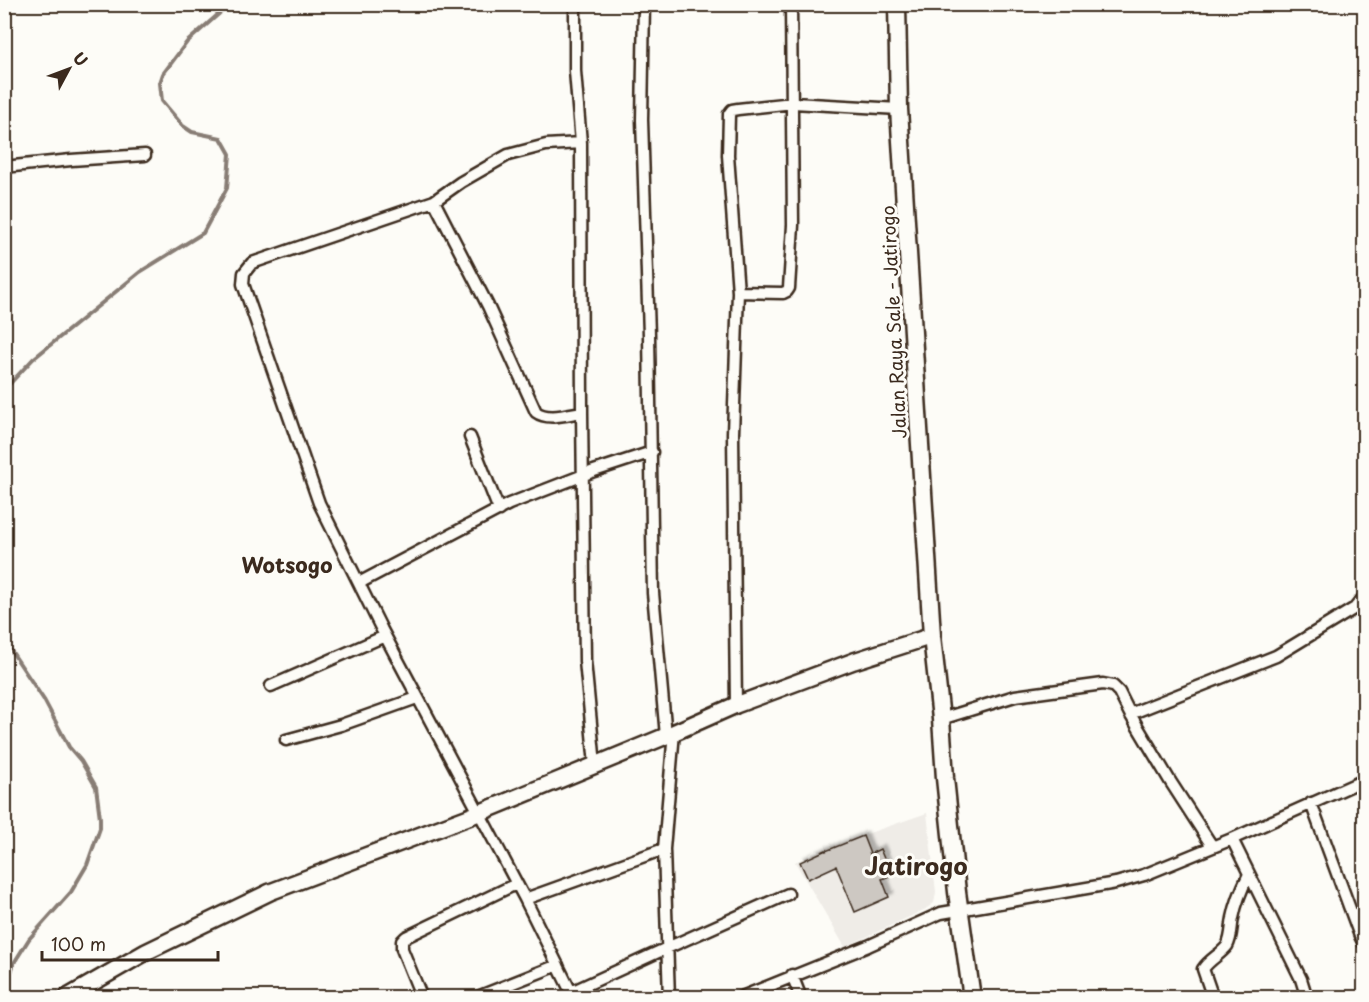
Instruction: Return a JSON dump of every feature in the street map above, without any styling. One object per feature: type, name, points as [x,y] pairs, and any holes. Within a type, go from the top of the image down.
[{"type":"main road","name":"Jalan Raya Sale - Jatirogo","points":[[897,4],[899,109],[932,636],[959,910],[972,998]]},
{"type":"main road","points":[[66,998],[146,952],[270,892],[478,813],[736,705],[854,661],[932,636]]},
{"type":"street","points":[[575,4],[575,71],[581,143],[585,662],[595,765]]},
{"type":"street","points":[[644,4],[642,120],[652,452],[653,593],[670,734],[664,849],[669,998]]},
{"type":"street","points":[[738,292],[783,293],[789,288],[793,225],[791,4]]},
{"type":"street","points":[[736,705],[733,433],[738,292],[728,155],[729,114],[732,110],[793,103],[899,109]]},
{"type":"street","points":[[581,143],[546,145],[508,155],[461,182],[434,201],[252,263],[244,273],[243,284],[319,503],[385,636],[525,899],[572,995],[667,948],[788,894]]},
{"type":"street","points":[[4,167],[146,155]]},
{"type":"street","points":[[434,201],[488,306],[536,412],[548,417],[582,412]]},
{"type":"street","points":[[471,437],[499,510]]},
{"type":"street","points":[[359,583],[499,510],[583,475],[652,452]]},
{"type":"street","points":[[1130,714],[1276,656],[1355,608],[1365,597]]},
{"type":"street","points":[[271,686],[385,636]]},
{"type":"street","points":[[941,719],[1015,696],[1102,684],[1113,686],[1119,692],[1170,781],[1212,846]]},
{"type":"street","points":[[286,740],[341,725],[417,698]]},
{"type":"street","points":[[739,998],[868,946],[941,913],[1116,883],[1144,875],[1365,780]]},
{"type":"street","points":[[1311,803],[1363,938]]},
{"type":"street","points":[[1232,839],[1301,978],[1307,998]]},
{"type":"street","points":[[525,899],[664,849]]},
{"type":"street","points":[[1213,998],[1203,969],[1227,945],[1240,893],[1249,874]]},
{"type":"street","points":[[422,998],[402,949],[402,941],[516,884]]},
{"type":"street","points":[[475,998],[558,965]]},
{"type":"street","points":[[792,975],[801,998]]},
{"type":"shaded area","points":[[927,813],[936,892],[934,903],[924,910],[845,947],[795,862],[826,848]]},
{"type":"building","points":[[863,836],[870,854],[880,849],[891,875],[882,879],[889,897],[855,912],[836,866],[808,879],[800,862]]},
{"type":"waterway","points":[[4,390],[33,359],[140,272],[203,233],[227,188],[230,154],[221,138],[192,132],[183,126],[162,101],[160,83],[163,74],[187,42],[230,4]]},
{"type":"waterway","points":[[4,640],[44,700],[69,747],[81,761],[96,787],[100,818],[100,828],[87,865],[71,892],[29,939],[14,963],[8,982],[8,998]]},
{"type":"district","name":"Wotsogo","points":[[287,564]]},
{"type":"district","name":"Jatirogo","points":[[916,865]]}]
